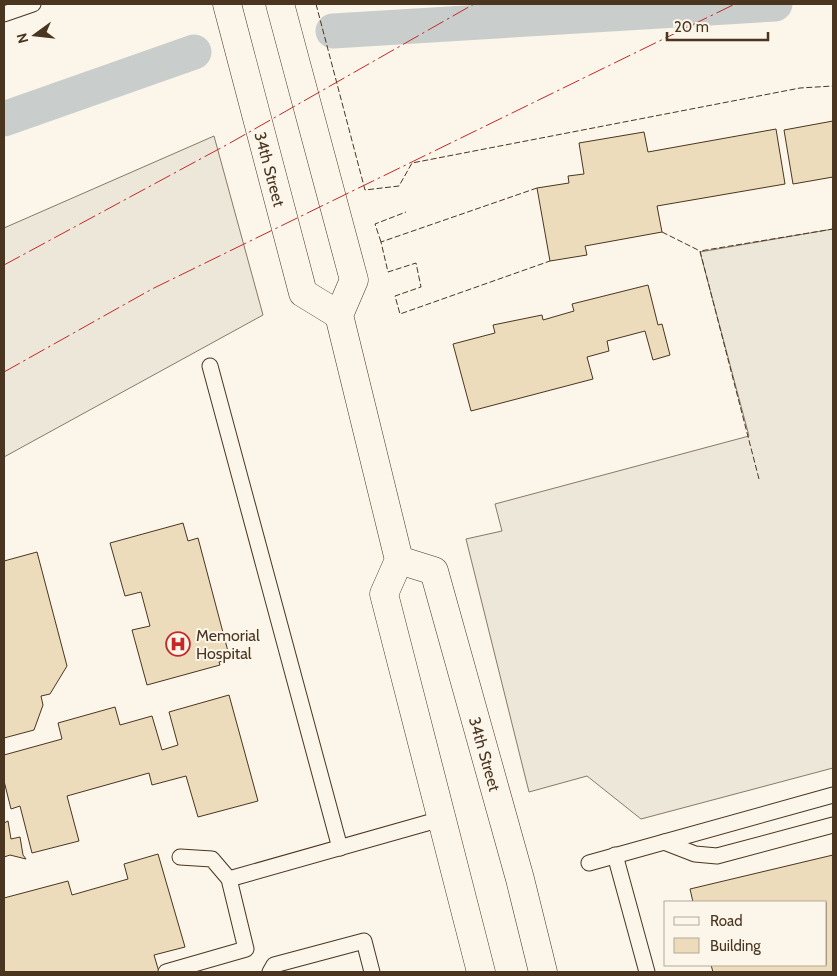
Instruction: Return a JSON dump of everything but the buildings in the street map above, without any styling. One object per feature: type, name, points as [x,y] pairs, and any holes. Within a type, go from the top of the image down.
[{"type":"street","name":"34th Street","points":[[227,4],[303,293],[339,315]]},
{"type":"street","points":[[280,4],[354,280],[339,315],[399,560],[384,594],[481,972]]},
{"type":"street","name":"34th Street","points":[[399,560],[434,572],[520,879],[543,972]]},
{"type":"lane","points":[[4,14],[33,4]]},
{"type":"lane","points":[[210,366],[340,848]]},
{"type":"lane","points":[[589,863],[833,795]]},
{"type":"lane","points":[[229,879],[441,819]]},
{"type":"lane","points":[[664,842],[695,854],[717,856],[833,825]]},
{"type":"lane","points":[[615,855],[647,972]]},
{"type":"lane","points":[[166,972],[246,949],[229,879],[212,859],[180,857]]},
{"type":"lane","points":[[270,972],[274,965],[364,941],[372,972]]},
{"type":"shaded area","points":[[214,136],[263,315],[4,457],[4,228]]},
{"type":"shaded area","points":[[833,229],[833,768],[641,819],[587,776],[529,792],[466,539],[502,531],[495,504],[749,436],[700,252]]},
{"type":"waterway","points":[[333,31],[775,4]]},
{"type":"waterway","points":[[4,119],[194,52]]},
{"type":"fence","points":[[316,4],[365,190],[399,186],[412,163],[800,88],[833,86]]},
{"type":"fence","points":[[537,188],[381,242],[388,272],[416,263],[421,287],[395,296],[400,314],[550,261]]},
{"type":"fence","points":[[381,242],[375,224],[406,212]]},
{"type":"fence","points":[[759,479],[700,251],[833,229]]},
{"type":"fence","points":[[662,232],[700,251]]},
{"type":"power","points":[[4,265],[230,143],[474,4]]},
{"type":"power","points":[[4,372],[152,289],[735,4]]},
{"type":"place","name":"Memorial Hospital","points":[[178,644]]}]
